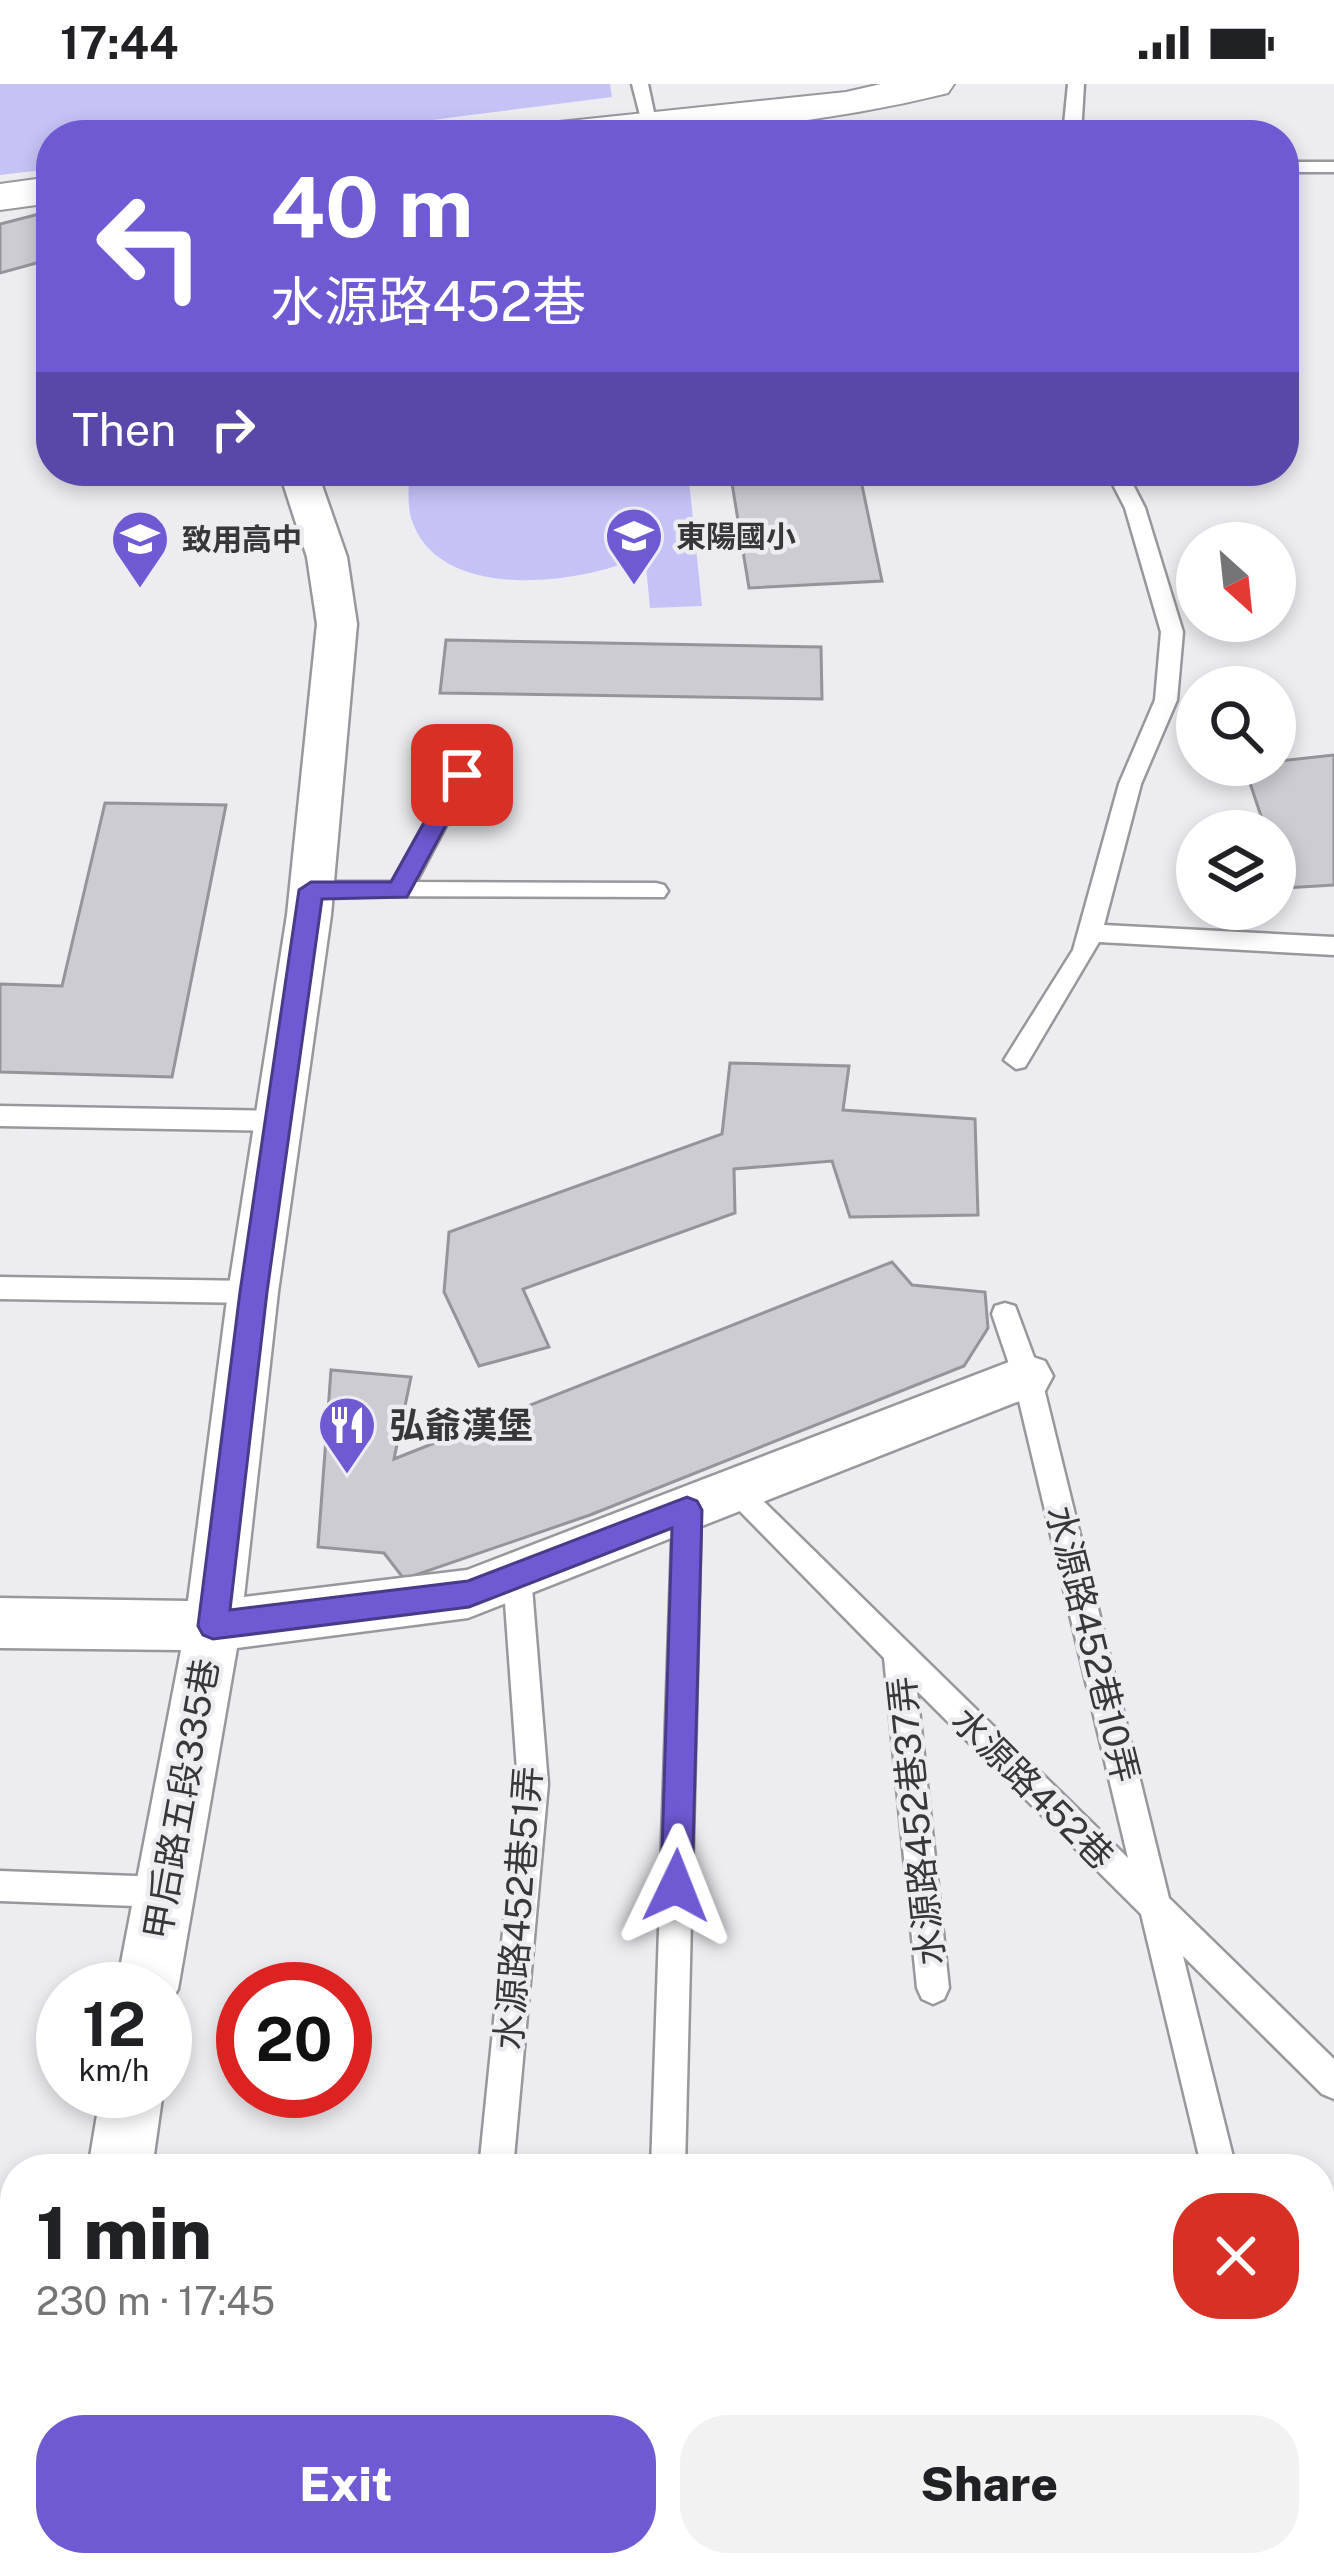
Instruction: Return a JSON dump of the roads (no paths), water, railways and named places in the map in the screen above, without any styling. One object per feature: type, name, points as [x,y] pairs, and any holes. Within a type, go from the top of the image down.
[{"type":"street","points":[[714,120],[846,105],[933,84]]},
{"type":"street","points":[[0,197],[36,192]]},
{"type":"street","name":"甲后路五段335巷","points":[[151,1962],[213,1626],[253,1292],[311,890],[337,624],[327,557],[303,486]]},
{"type":"street","points":[[0,1623],[213,1626],[469,1594],[1027,1376]]},
{"type":"street","points":[[122,2154],[128,2118]]},
{"type":"lane","points":[[640,84],[650,120]]},
{"type":"lane","points":[[1073,120],[1076,84]]},
{"type":"lane","points":[[1299,167],[1334,167]]},
{"type":"lane","points":[[1016,1060],[1085,951],[1130,784],[1166,700],[1172,632],[1135,508],[1124,486]]},
{"type":"lane","points":[[399,891],[462,775]]},
{"type":"lane","points":[[311,890],[656,891]]},
{"type":"lane","points":[[1089,932],[1334,946]]},
{"type":"lane","points":[[0,1116],[277,1121]]},
{"type":"lane","points":[[0,1288],[253,1292]]},
{"type":"lane","name":"水源路452巷10弄","points":[[1005,1314],[1027,1376],[1216,2154]]},
{"type":"lane","points":[[669,2154],[711,1501]]},
{"type":"lane","name":"水源路452巷","points":[[711,1501],[898,1654],[1334,2082]]},
{"type":"lane","name":"水源路452巷51弄","points":[[497,2154],[533,1784],[517,1575]]},
{"type":"lane","name":"水源路452巷37弄","points":[[898,1654],[933,1988]]},
{"type":"lane","points":[[0,1886],[162,1892]]},
{"type":"place","name":"東陽國小","points":[[634,587]]},
{"type":"place","name":"致用高中","points":[[140,590]]},
{"type":"place","name":"弘爺漢堡","points":[[347,1476]]}]
